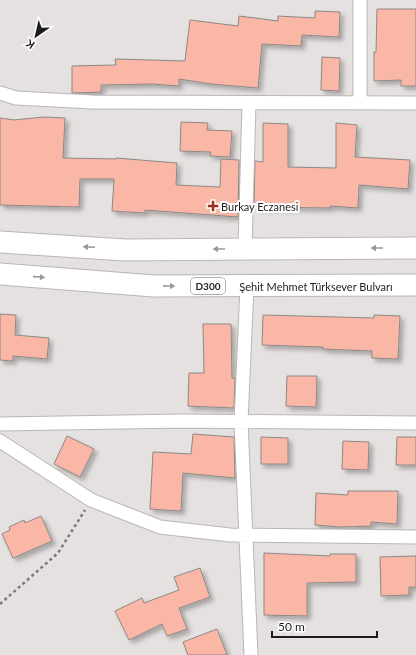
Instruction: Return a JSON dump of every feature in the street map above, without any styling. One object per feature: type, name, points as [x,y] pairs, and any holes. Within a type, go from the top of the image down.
[{"type":"highway","points":[[0,242],[125,250],[416,248]]},
{"type":"highway","name":"Şehit Mehmet Türksever Bulvarı","points":[[0,274],[154,286],[247,287],[416,285]]},
{"type":"street","points":[[360,0],[360,103]]},
{"type":"street","points":[[0,93],[16,98],[92,102],[416,104]]},
{"type":"street","points":[[245,249],[249,104]]},
{"type":"street","points":[[247,287],[241,421],[244,535],[249,588],[251,655]]},
{"type":"street","points":[[0,424],[241,421],[416,423]]},
{"type":"street","points":[[0,441],[91,500],[160,527],[230,535],[416,537]]},
{"type":"path","points":[[0,604],[58,553],[91,500]]},
{"type":"building","points":[[377,9],[416,9],[416,86],[401,86],[401,80],[374,81],[374,52],[376,52]]},
{"type":"building","points":[[315,11],[340,12],[339,37],[302,35],[301,46],[262,44],[258,88],[211,84],[179,79],[179,86],[152,84],[101,85],[101,92],[72,93],[72,66],[116,65],[115,59],[185,61],[190,20],[238,26],[239,16],[278,21],[278,16],[315,18]]},
{"type":"building","points":[[322,57],[340,58],[339,91],[321,90]]},
{"type":"building","points":[[44,117],[65,118],[63,158],[116,158],[177,163],[176,185],[220,187],[221,159],[239,160],[238,217],[145,210],[145,213],[112,211],[114,179],[80,179],[79,207],[0,205],[0,118],[14,120]]},
{"type":"building","points":[[181,122],[208,123],[207,130],[232,131],[230,157],[210,156],[211,152],[180,151]]},
{"type":"building","points":[[263,123],[288,124],[288,167],[336,168],[336,123],[357,125],[355,157],[410,160],[408,189],[359,185],[358,208],[330,206],[330,208],[254,207],[255,161],[263,162]]},
{"type":"building","points":[[0,314],[16,315],[15,335],[49,338],[47,359],[13,356],[13,361],[0,360]]},
{"type":"building","points":[[263,315],[374,318],[374,315],[400,316],[398,359],[372,358],[372,351],[323,349],[323,347],[262,345]]},
{"type":"building","points":[[203,324],[231,324],[232,378],[235,378],[234,408],[188,406],[189,373],[204,373]]},
{"type":"building","points":[[287,376],[317,376],[316,407],[286,406]]},
{"type":"building","points":[[193,434],[234,437],[235,478],[183,473],[181,511],[150,509],[153,452],[191,454]]},
{"type":"building","points":[[67,436],[94,449],[80,477],[54,464]]},
{"type":"building","points":[[261,437],[288,438],[288,464],[261,464]]},
{"type":"building","points":[[397,437],[416,437],[416,465],[396,465]]},
{"type":"building","points":[[343,441],[369,442],[368,470],[342,469]]},
{"type":"building","points":[[348,491],[398,491],[397,524],[371,522],[371,526],[341,527],[315,525],[316,493],[348,495]]},
{"type":"building","points":[[41,516],[52,541],[13,558],[2,534],[10,530],[9,527],[24,520],[25,523]]},
{"type":"building","points":[[264,553],[330,556],[330,554],[356,554],[356,582],[307,583],[307,616],[264,615]]},
{"type":"building","points":[[416,556],[416,587],[409,587],[409,595],[381,596],[380,557]]},
{"type":"building","points":[[200,568],[210,597],[179,608],[187,629],[167,636],[162,624],[129,640],[115,611],[142,598],[144,603],[179,590],[174,577]]},
{"type":"building","points":[[217,629],[227,655],[188,655],[183,642]]},
{"type":"place","name":"Burkay Eczanesi","points":[[213,206]]}]
